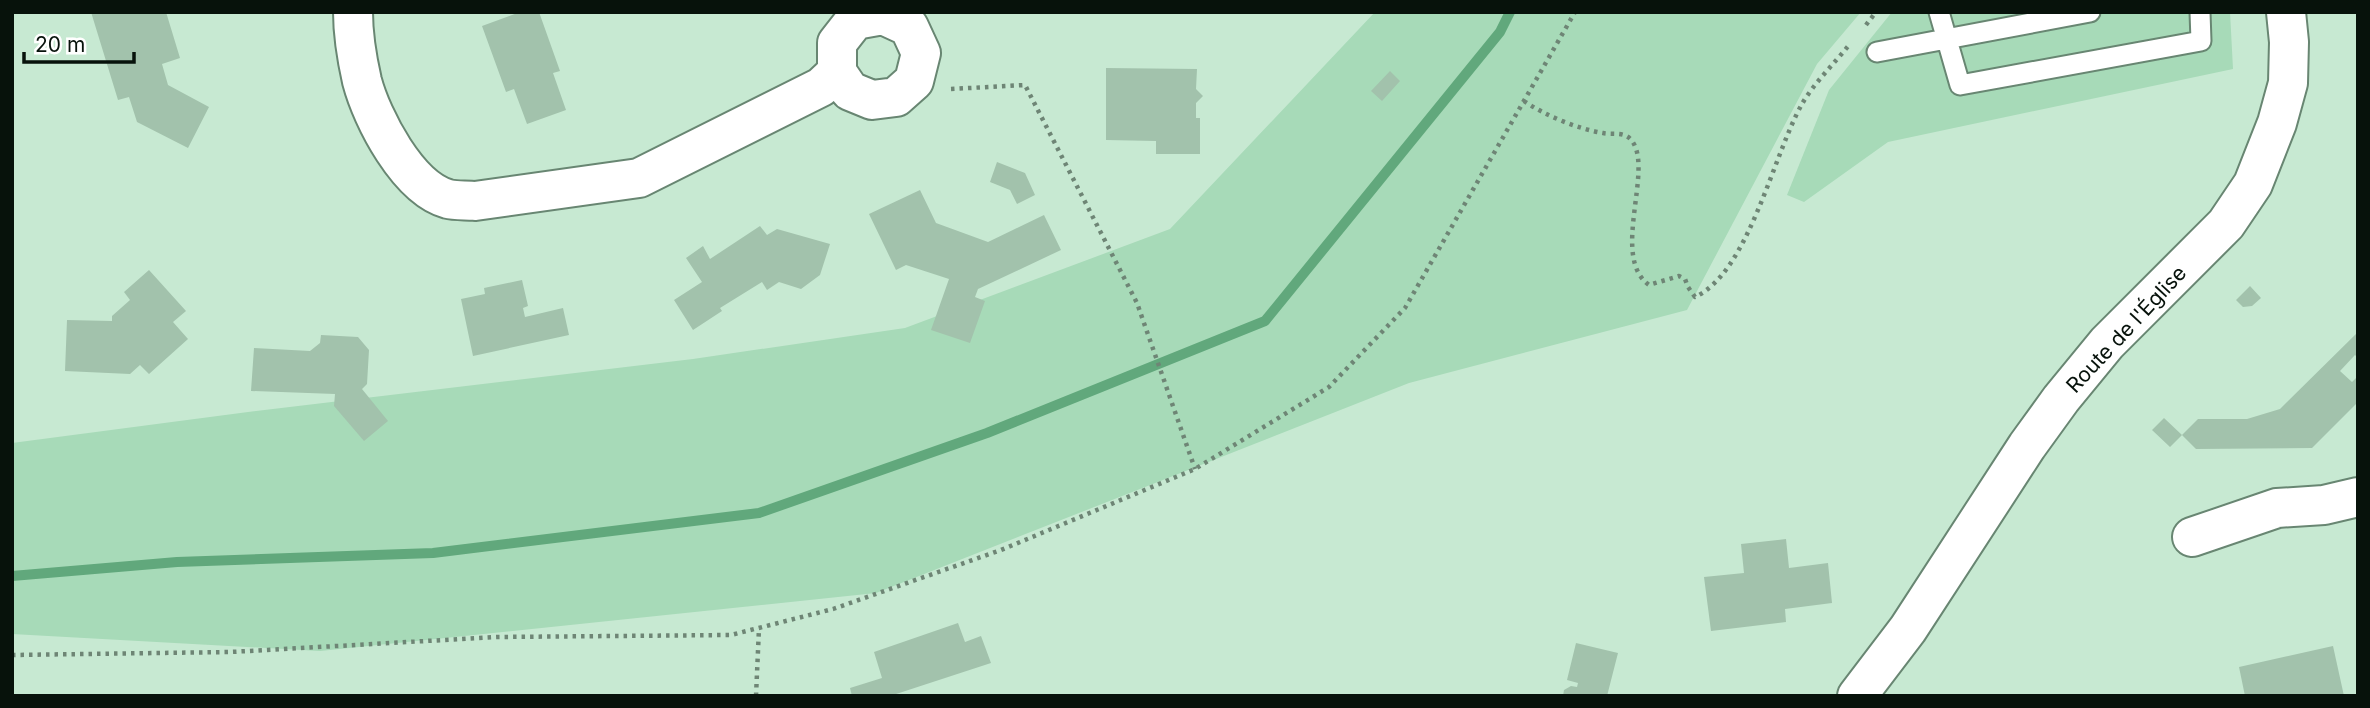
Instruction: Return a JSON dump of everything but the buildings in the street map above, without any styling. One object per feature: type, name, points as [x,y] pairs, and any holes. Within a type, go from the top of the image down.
[{"type":"street","points":[[353,12],[363,84],[379,124],[401,160],[423,186],[448,199],[475,201],[639,178],[821,87],[836,72]]},
{"type":"street","name":"Route de l'Église","points":[[1857,696],[1908,629],[2027,446],[2061,399],[2107,343],[2226,224],[2253,184],[2277,123],[2288,83],[2289,42],[2286,12]]},
{"type":"street","points":[[883,15],[909,27],[921,53],[914,81],[896,97],[872,100],[850,91],[836,72],[836,43],[855,20],[883,15]]},
{"type":"street","points":[[2192,537],[2277,508],[2324,505],[2358,497]]},
{"type":"lane","points":[[1939,12],[1960,85],[2202,41],[2200,12]]},
{"type":"lane","points":[[1877,52],[2090,12]]},
{"type":"path","points":[[12,655],[230,652],[497,637],[731,635],[833,609],[1001,550],[1195,469],[1329,387],[1405,308],[1575,12]]},
{"type":"path","points":[[1860,32],[1876,12]]},
{"type":"path","points":[[1524,101],[1542,113],[1603,133],[1622,134],[1633,142],[1637,154],[1638,177],[1632,231],[1636,269],[1642,281],[1649,285],[1679,276],[1685,279],[1695,297],[1708,291],[1721,279],[1739,251],[1803,103],[1852,43]]},
{"type":"path","points":[[914,81],[928,90],[1024,85],[1137,303],[1195,469]]},
{"type":"path","points":[[756,696],[759,628]]},
{"type":"green space","points":[[1375,12],[1861,12],[1817,64],[1687,310],[1409,383],[876,593],[320,651],[12,634],[12,443],[693,359],[905,328],[1170,229]]},
{"type":"green space","points":[[1892,12],[2230,12],[2233,69],[1888,142],[1804,202],[1787,195],[1829,90]]},
{"type":"waterway","points":[[12,576],[177,562],[433,553],[759,513],[987,433],[1265,321],[1500,32],[1510,12]]}]
